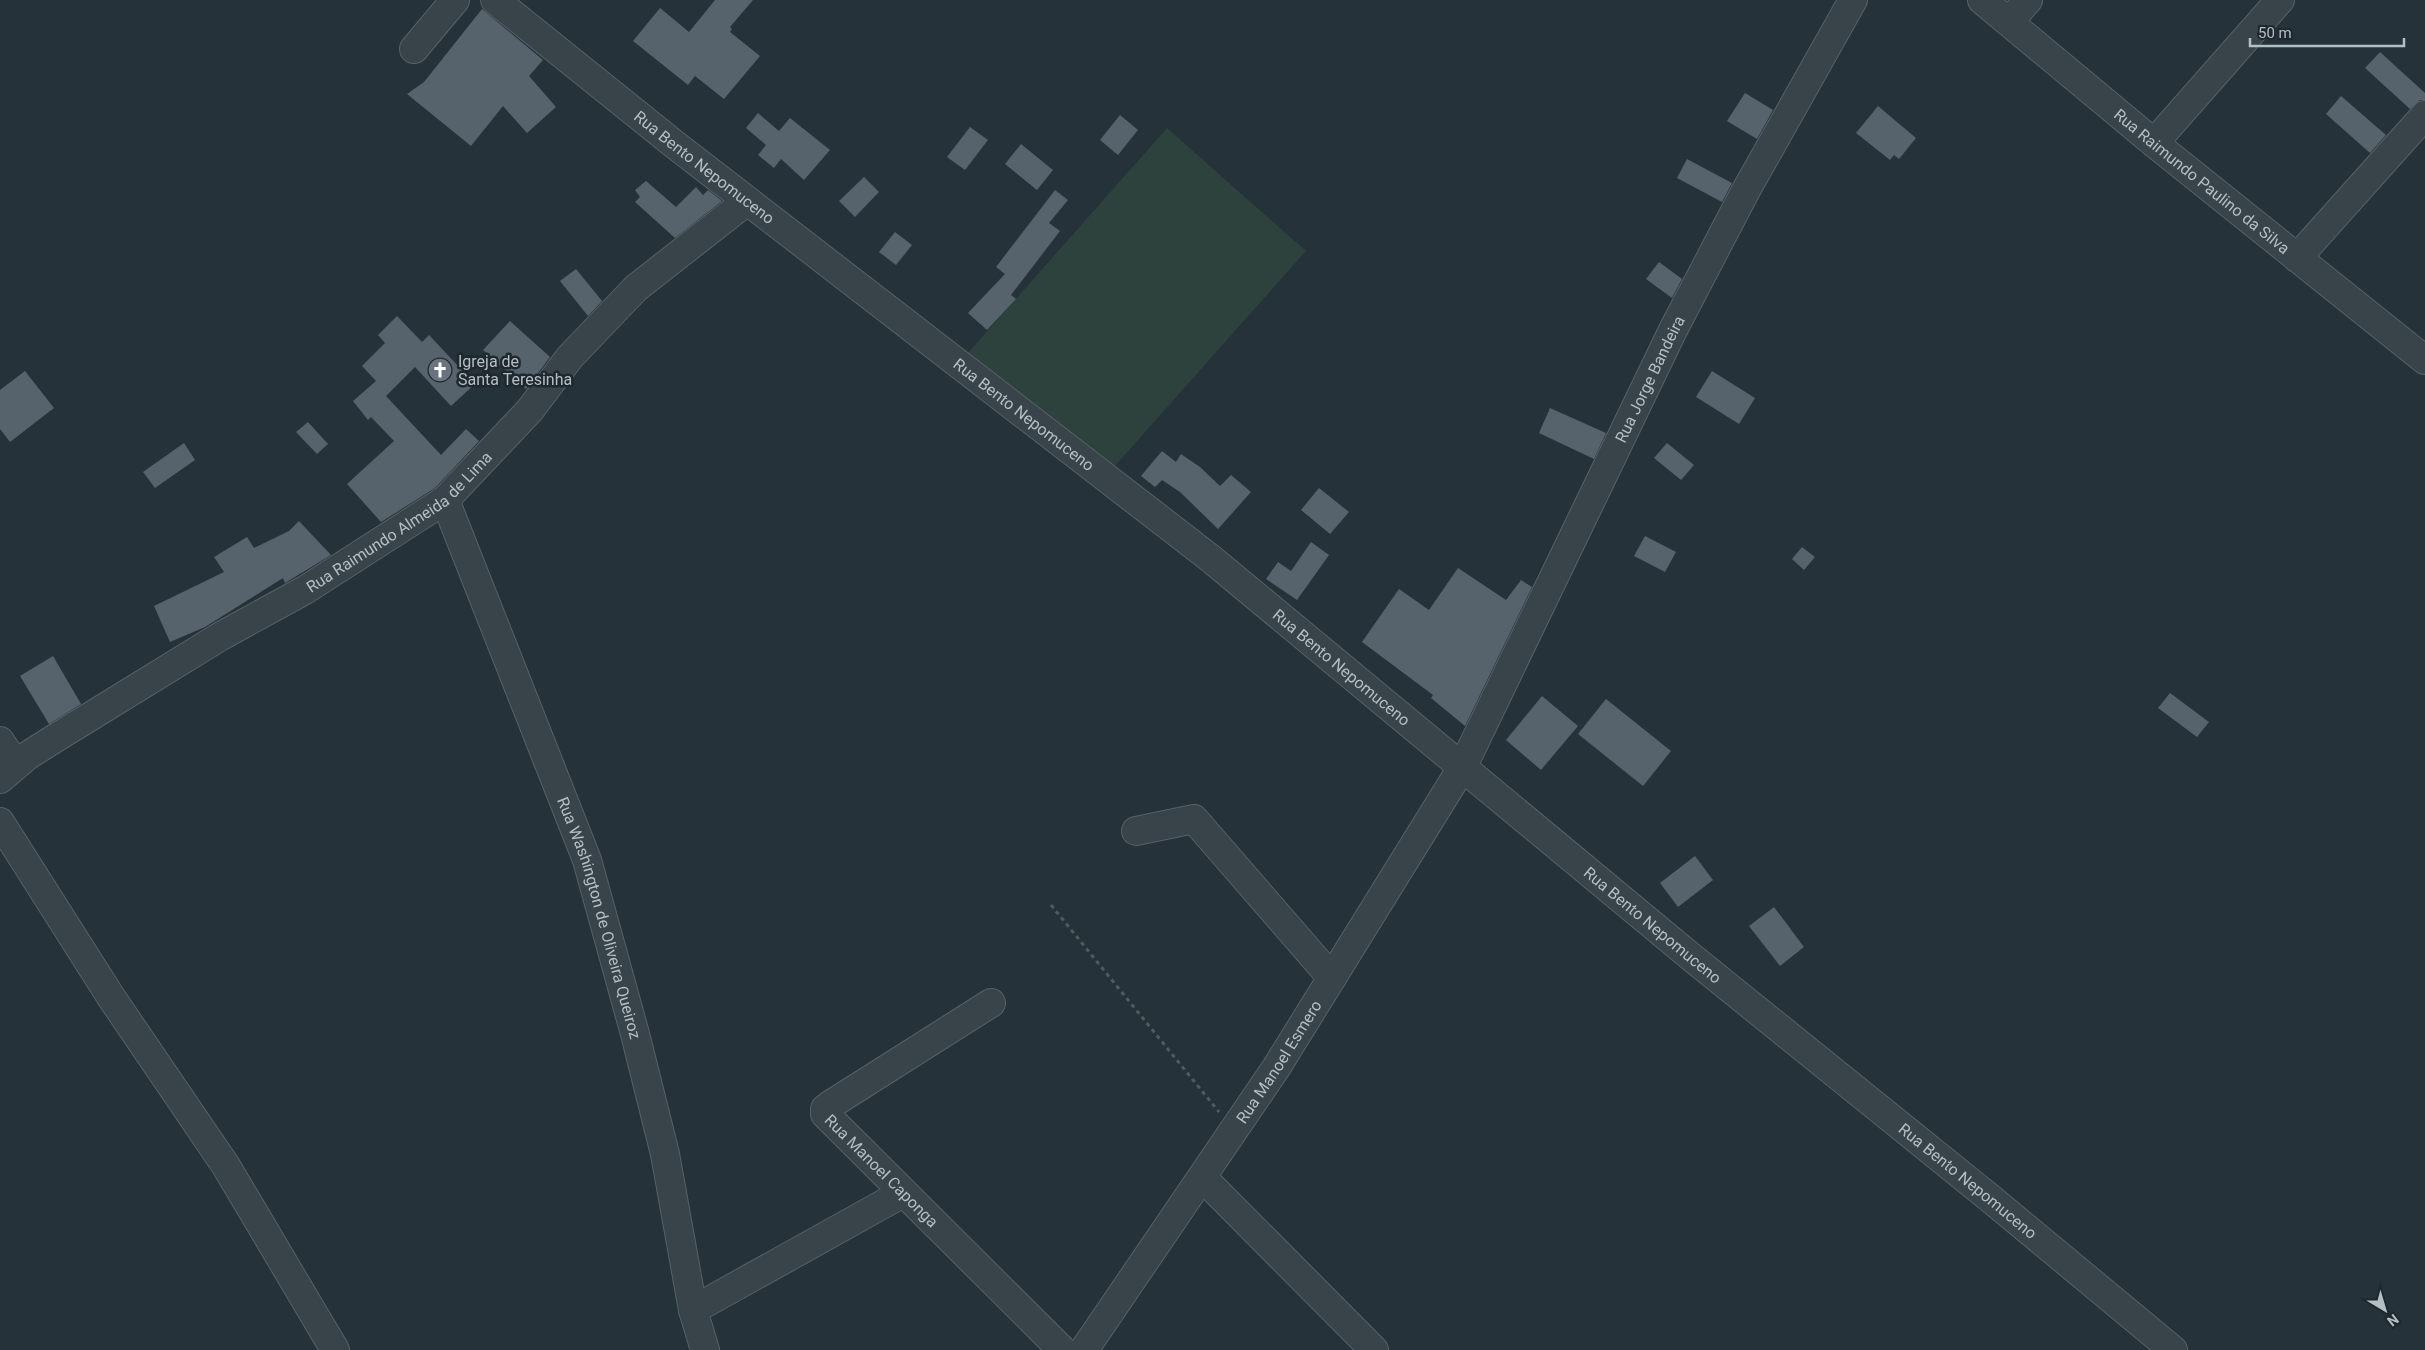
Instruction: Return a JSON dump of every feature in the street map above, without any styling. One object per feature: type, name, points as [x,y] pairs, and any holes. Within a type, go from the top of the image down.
[{"type":"street","points":[[414,49],[456,0]]},
{"type":"street","name":"Rua Bento Nepomuceno","points":[[495,0],[747,201],[1210,558],[1690,956],[1992,1199],[2173,1350]]},
{"type":"street","name":"Rua Jorge Bandeira","points":[[1463,766],[1673,330],[1745,192],[1853,0]]},
{"type":"street","name":"Rua Raimundo Paulino da Silva","points":[[1982,0],[2154,143],[2425,360]]},
{"type":"street","points":[[2009,22],[2028,0]]},
{"type":"street","points":[[2154,143],[2280,0]]},
{"type":"street","points":[[2297,258],[2425,115]]},
{"type":"street","name":"Rua Raimundo Almeida de Lima","points":[[8,772],[56,737],[221,636],[305,590],[445,500],[530,410],[570,358],[636,288],[747,201]]},
{"type":"street","name":"Rua Washington de Oliveira Queiroz","points":[[445,500],[586,860],[635,1034],[665,1154],[693,1310],[705,1350]]},
{"type":"street","points":[[0,741],[8,772]]},
{"type":"street","name":"Rua Manoel Esmero","points":[[1084,1350],[1203,1178],[1276,1068],[1463,766]]},
{"type":"street","points":[[1136,831],[1194,819],[1332,978]]},
{"type":"street","points":[[0,822],[111,997],[226,1166],[335,1350]]},
{"type":"street","name":"Rua Manoel Caponga","points":[[991,1003],[825,1109],[827,1119],[1062,1350]]},
{"type":"street","points":[[1203,1178],[1374,1350]]},
{"type":"street","points":[[693,1310],[903,1193]]},
{"type":"path","points":[[1051,905],[1222,1117]]},
{"type":"green space","points":[[1167,128],[1306,251],[1115,466],[967,354]]},
{"type":"building","points":[[715,0],[753,0],[730,27],[732,29],[730,32],[760,56],[724,99],[695,76],[688,85],[633,41],[660,8],[689,32]]},
{"type":"building","points":[[482,9],[543,60],[529,76],[556,107],[527,133],[503,106],[471,146],[407,94],[424,82]]},
{"type":"building","points":[[2380,52],[2425,93],[2425,100],[2420,100],[2410,109],[2365,68]]},
{"type":"building","points":[[1745,93],[1773,110],[1757,139],[1727,121]]},
{"type":"building","points":[[2341,96],[2386,135],[2370,153],[2326,114]]},
{"type":"building","points":[[1878,106],[1916,138],[1899,159],[1894,155],[1890,160],[1856,133]]},
{"type":"building","points":[[758,113],[779,131],[790,118],[830,150],[804,180],[781,159],[774,168],[758,155],[766,145],[746,128]]},
{"type":"building","points":[[1120,115],[1138,130],[1118,155],[1100,140]]},
{"type":"building","points":[[970,127],[988,140],[965,170],[947,157]]},
{"type":"building","points":[[1021,144],[1053,170],[1037,190],[1005,164]]},
{"type":"building","points":[[1687,159],[1732,183],[1722,202],[1677,178]]},
{"type":"building","points":[[864,177],[879,192],[855,217],[839,201]]},
{"type":"building","points":[[646,181],[676,207],[696,187],[703,195],[708,190],[722,201],[675,238],[635,202],[640,197],[635,190]]},
{"type":"building","points":[[1055,190],[1068,200],[1049,223],[1060,231],[1011,295],[1016,299],[987,330],[968,313],[1005,274],[996,267]]},
{"type":"building","points":[[895,232],[912,245],[896,265],[879,252]]},
{"type":"building","points":[[1659,262],[1682,279],[1672,298],[1646,279]]},
{"type":"building","points":[[576,269],[602,301],[588,316],[560,281]]},
{"type":"building","points":[[397,316],[422,342],[429,335],[475,384],[451,406],[415,367],[386,396],[441,455],[466,429],[479,441],[435,488],[381,522],[347,484],[394,441],[371,417],[368,420],[353,401],[376,381],[362,366],[385,343],[378,335]]},
{"type":"building","points":[[510,321],[550,357],[526,389],[483,350]]},
{"type":"building","points":[[25,371],[54,408],[10,442],[0,429],[0,390]]},
{"type":"building","points":[[1712,371],[1755,398],[1739,424],[1696,397]]},
{"type":"building","points":[[1550,408],[1606,433],[1594,459],[1539,433]]},
{"type":"building","points":[[308,422],[328,444],[317,454],[296,432]]},
{"type":"building","points":[[184,443],[195,460],[155,488],[143,472]]},
{"type":"building","points":[[1667,443],[1694,465],[1681,480],[1654,458]]},
{"type":"building","points":[[1162,451],[1176,462],[1181,454],[1200,467],[1220,486],[1231,475],[1251,492],[1218,529],[1180,492],[1162,480],[1155,487],[1141,476]]},
{"type":"building","points":[[1319,488],[1349,512],[1330,534],[1301,510]]},
{"type":"building","points":[[299,521],[331,555],[285,583],[283,578],[205,627],[170,642],[154,606],[224,572],[214,557],[247,537],[254,548],[289,531]]},
{"type":"building","points":[[1645,536],[1676,552],[1665,572],[1634,556]]},
{"type":"building","points":[[1311,542],[1329,555],[1297,600],[1266,579],[1278,562],[1291,571]]},
{"type":"building","points":[[1802,547],[1815,557],[1804,570],[1792,559]]},
{"type":"building","points":[[1458,568],[1506,600],[1521,580],[1532,587],[1465,726],[1431,698],[1433,695],[1362,642],[1399,589],[1429,610]]},
{"type":"building","points":[[53,656],[81,704],[49,724],[20,676]]},
{"type":"building","points":[[2170,693],[2209,722],[2197,737],[2158,708]]},
{"type":"building","points":[[1542,696],[1578,726],[1541,770],[1506,740]]},
{"type":"building","points":[[1606,699],[1671,751],[1643,786],[1578,734]]},
{"type":"building","points":[[1695,856],[1713,880],[1678,907],[1660,883]]},
{"type":"building","points":[[1774,907],[1804,947],[1780,966],[1749,926]]},
{"type":"place","name":"Igreja de Santa Teresinha","points":[[440,370]]}]
